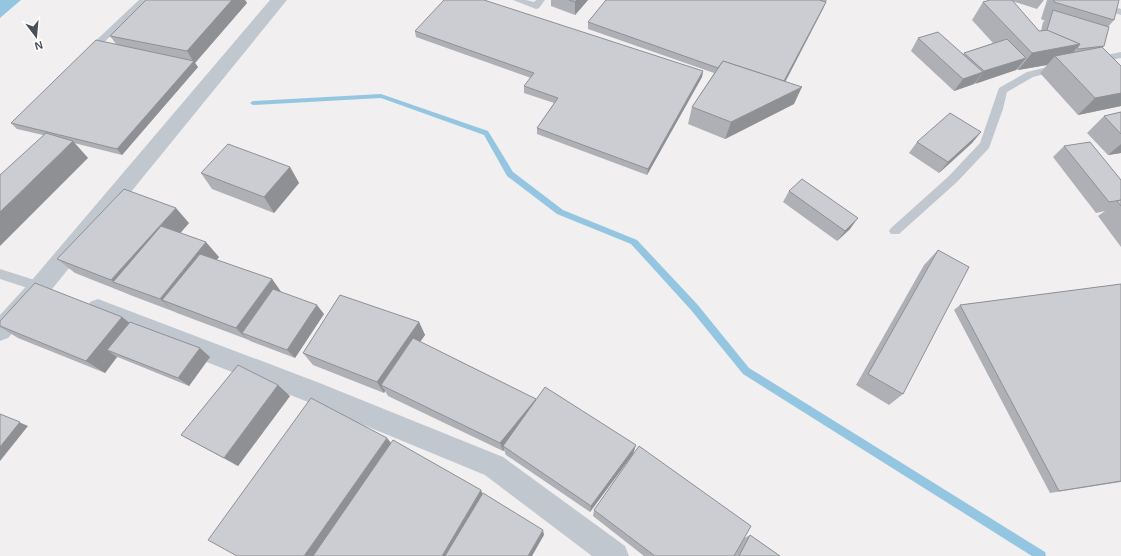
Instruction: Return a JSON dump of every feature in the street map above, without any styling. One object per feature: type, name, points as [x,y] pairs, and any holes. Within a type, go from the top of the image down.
[{"type":"street","points":[[0,331],[59,294],[274,1]]},
{"type":"street","points":[[59,294],[317,394],[494,466],[615,556]]},
{"type":"lane","points":[[82,58],[144,0]]},
{"type":"lane","points":[[517,0],[536,6],[541,0]]},
{"type":"lane","points":[[1082,0],[1121,12]]},
{"type":"lane","points":[[1087,61],[1121,55]]},
{"type":"lane","points":[[895,231],[953,179],[985,145],[998,109],[1002,90],[1030,74],[1066,66]]},
{"type":"lane","points":[[0,274],[59,294]]},
{"type":"water","points":[[0,0],[21,0],[0,18]]},
{"type":"building","points":[[146,0],[232,0],[187,51],[110,36]]},
{"type":"building","points":[[444,0],[484,0],[703,71],[648,169],[537,128],[558,98],[524,86],[534,73],[415,31]]},
{"type":"building","points":[[606,0],[819,0],[826,2],[784,81],[723,61],[718,68],[588,22]]},
{"type":"building","points":[[990,0],[1012,0],[1039,31],[1048,30],[1080,44],[1032,53],[983,2]]},
{"type":"building","points":[[1054,0],[1119,0],[1114,20],[1054,2]]},
{"type":"building","points":[[1053,10],[1109,27],[1104,46],[1079,49],[1077,48],[1080,44],[1047,30]]},
{"type":"building","points":[[938,32],[983,72],[963,79],[918,38]]},
{"type":"building","points":[[1007,39],[1026,58],[984,71],[964,53]]},
{"type":"building","points":[[96,40],[194,61],[117,149],[11,123]]},
{"type":"building","points":[[1102,47],[1121,66],[1121,93],[1095,98],[1055,56]]},
{"type":"building","points":[[723,61],[802,87],[731,122],[692,107]]},
{"type":"building","points":[[1121,112],[1121,134],[1104,116]]},
{"type":"building","points":[[950,113],[981,132],[948,162],[917,142]]},
{"type":"building","points":[[46,133],[73,141],[0,212],[0,175]]},
{"type":"building","points":[[1090,142],[1121,180],[1121,200],[1109,202],[1064,146]]},
{"type":"building","points":[[228,144],[290,167],[264,197],[201,173]]},
{"type":"building","points":[[802,179],[858,218],[845,231],[789,191]]},
{"type":"building","points":[[124,189],[176,208],[111,280],[57,259]]},
{"type":"building","points":[[1121,200],[1121,206],[1117,201]]},
{"type":"building","points":[[161,226],[206,242],[160,299],[113,282]]},
{"type":"building","points":[[938,250],[969,267],[903,394],[868,374]]},
{"type":"building","points":[[200,254],[272,279],[236,328],[162,300]]},
{"type":"building","points":[[35,283],[122,317],[86,361],[0,326],[0,321]]},
{"type":"building","points":[[1121,284],[1121,481],[1059,491],[960,305]]},
{"type":"building","points":[[273,289],[317,305],[287,350],[242,333]]},
{"type":"building","points":[[340,295],[419,322],[377,382],[303,353]]},
{"type":"building","points":[[130,322],[200,348],[178,378],[107,350]]},
{"type":"building","points":[[413,338],[536,399],[500,443],[381,385]]},
{"type":"building","points":[[238,365],[278,385],[224,458],[181,435]]},
{"type":"building","points":[[545,387],[636,445],[591,506],[503,446]]},
{"type":"building","points":[[311,398],[387,438],[304,556],[237,556],[208,540]]},
{"type":"building","points":[[0,414],[20,422],[0,447]]},
{"type":"building","points":[[393,440],[481,490],[442,556],[313,556]]},
{"type":"building","points":[[639,446],[751,526],[734,556],[655,556],[594,510]]},
{"type":"building","points":[[483,493],[543,530],[528,556],[445,556]]},
{"type":"building","points":[[750,535],[780,556],[739,556]]},
{"type":"waterway","points":[[253,103],[381,96],[486,133],[510,174],[560,212],[634,242],[694,307],[746,371],[1041,556]]}]
